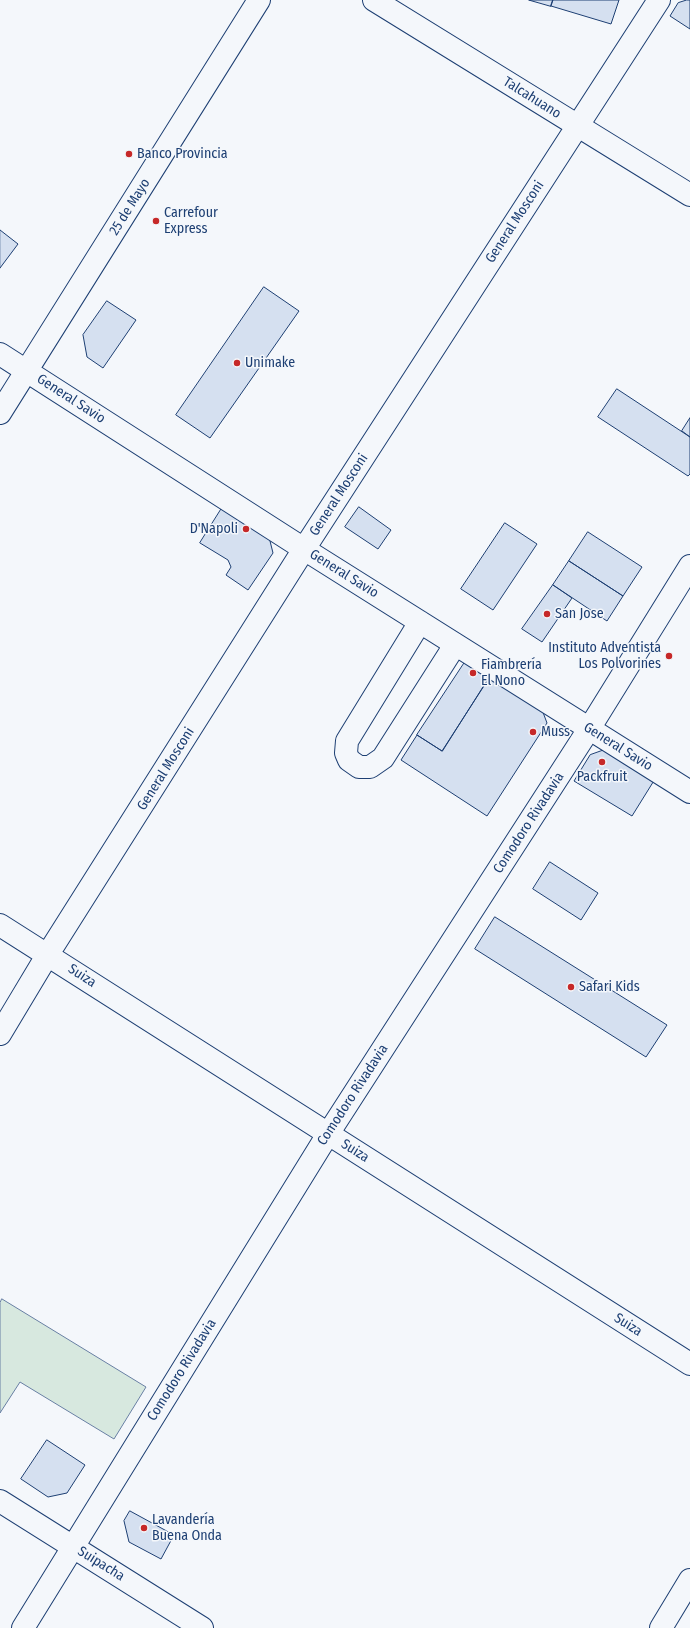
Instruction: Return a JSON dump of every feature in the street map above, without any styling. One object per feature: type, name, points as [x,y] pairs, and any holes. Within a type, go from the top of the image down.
[{"type":"street","name":"25 de Mayo","points":[[0,414],[259,0]]},
{"type":"street","name":"Talcahuano","points":[[374,0],[690,195]]},
{"type":"street","name":"General Mosconi","points":[[0,1034],[48,954],[304,549],[659,0]]},
{"type":"street","name":"General Savio","points":[[0,354],[455,645],[690,792]]},
{"type":"street","name":"Comodoro Rivadavia","points":[[23,1628],[328,1134],[589,729],[690,566]]},
{"type":"street","points":[[420,622],[347,741],[346,753],[349,760],[359,767],[370,767],[383,758],[455,645]]},
{"type":"street","name":"Suiza","points":[[0,925],[48,954],[690,1364]]},
{"type":"street","name":"Suipacha","points":[[0,1500],[202,1628]]},
{"type":"street","points":[[661,1628],[690,1580]]},
{"type":"shaded area","points":[[2,1299],[146,1387],[114,1439],[20,1382],[0,1413],[0,1303]]},
{"type":"building","points":[[529,0],[553,0],[551,6]]},
{"type":"building","points":[[553,0],[619,0],[611,24],[551,6]]},
{"type":"building","points":[[690,0],[690,29],[670,16],[678,3]]},
{"type":"building","points":[[0,230],[18,244],[0,268]]},
{"type":"building","name":"Unimake","points":[[264,287],[299,311],[210,438],[176,415]]},
{"type":"building","points":[[107,301],[136,320],[103,368],[87,357],[83,335]]},
{"type":"building","points":[[617,389],[690,437],[690,474],[688,476],[598,417]]},
{"type":"building","points":[[690,418],[690,437],[682,431]]},
{"type":"building","points":[[359,507],[391,530],[378,549],[345,527]]},
{"type":"building","points":[[222,508],[269,537],[273,553],[248,590],[226,575],[231,567],[228,560],[200,543]]},
{"type":"building","points":[[505,523],[537,544],[493,610],[461,589]]},
{"type":"building","points":[[588,532],[642,567],[623,596],[569,561]]},
{"type":"building","points":[[569,561],[623,596],[607,621],[553,585]]},
{"type":"building","name":"San Jose","points":[[553,585],[572,598],[542,642],[522,629]]},
{"type":"building","points":[[467,659],[491,675],[442,751],[417,735]]},
{"type":"building","points":[[491,675],[541,707],[547,723],[487,816],[401,760],[417,735],[442,751]]},
{"type":"building","points":[[607,749],[655,779],[632,816],[574,781],[590,755]]},
{"type":"building","points":[[550,862],[598,893],[581,920],[533,889]]},
{"type":"building","name":"Safari Kids","points":[[495,917],[667,1025],[646,1057],[475,949]]},
{"type":"building","points":[[47,1440],[85,1465],[67,1493],[48,1497],[21,1479]]},
{"type":"building","name":"Lavandería Buena Onda","points":[[130,1511],[174,1535],[161,1559],[129,1542],[124,1521]]},
{"type":"place","name":"Banco Provincia","points":[[129,154]]},
{"type":"place","name":"Carrefour Express","points":[[156,221]]},
{"type":"place","name":"Unimake","points":[[237,363]]},
{"type":"place","name":"D'Napoli","points":[[246,529]]},
{"type":"place","name":"San Jose","points":[[547,614]]},
{"type":"place","name":"Instituto Adventista Los Polvorines","points":[[669,656]]},
{"type":"place","name":"Fiambrería El Nono","points":[[473,673]]},
{"type":"place","name":"Muss","points":[[533,732]]},
{"type":"place","name":"Packfruit","points":[[602,762]]},
{"type":"place","name":"Safari Kids","points":[[571,987]]},
{"type":"place","name":"Lavandería Buena Onda","points":[[144,1528]]}]
